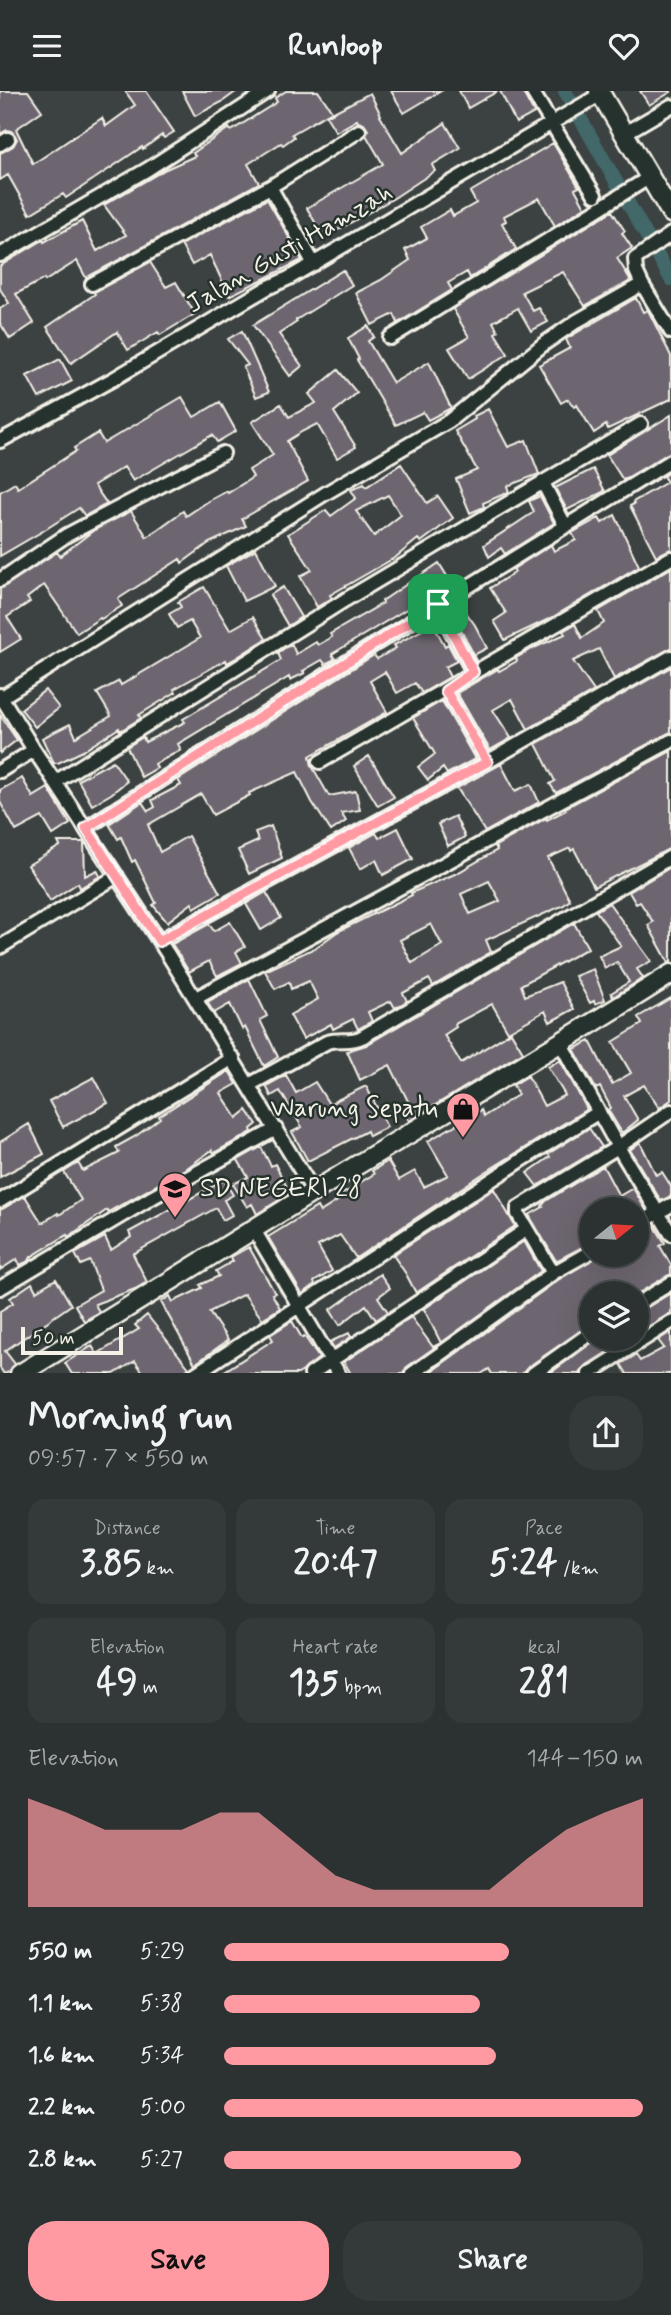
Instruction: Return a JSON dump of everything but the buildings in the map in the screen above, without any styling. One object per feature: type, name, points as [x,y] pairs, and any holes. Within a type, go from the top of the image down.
[{"type":"street","points":[[0,255],[148,169],[268,91]]},
{"type":"street","points":[[532,91],[555,120],[595,195]]},
{"type":"street","points":[[598,95],[625,133],[643,181],[666,192],[671,213]]},
{"type":"street","name":"Jalan Gusti Hamzah","points":[[0,441],[115,378],[267,288],[314,264],[598,95]]},
{"type":"street","points":[[625,133],[671,106]]},
{"type":"street","points":[[92,284],[270,187],[359,131]]},
{"type":"street","points":[[390,338],[643,181]]},
{"type":"street","points":[[270,187],[314,264]]},
{"type":"street","points":[[669,235],[641,254],[634,263],[642,284],[666,314],[671,332]]},
{"type":"street","points":[[314,1192],[196,999],[1,696],[326,493],[449,421],[545,343],[577,321],[642,284]]},
{"type":"street","points":[[55,782],[345,600],[641,424]]},
{"type":"street","points":[[0,580],[67,535],[223,453]]},
{"type":"street","points":[[86,828],[438,604],[671,461]]},
{"type":"street","points":[[543,483],[565,525]]},
{"type":"street","points":[[320,762],[671,558]]},
{"type":"street","points":[[438,604],[473,672]]},
{"type":"street","points":[[159,941],[487,762],[671,657]]},
{"type":"street","points":[[446,691],[487,762]]},
{"type":"street","points":[[196,999],[671,741]]},
{"type":"street","points":[[0,771],[34,751]]},
{"type":"street","points":[[249,1085],[327,1042],[337,1039],[352,1041],[362,1037],[671,857]]},
{"type":"street","points":[[0,947],[117,876]]},
{"type":"street","points":[[22,1373],[671,974]]},
{"type":"street","points":[[561,1044],[618,1147],[671,1234]]},
{"type":"street","points":[[0,1201],[233,1058]]},
{"type":"street","points":[[553,1273],[518,1214],[518,1208],[671,1111]]},
{"type":"street","points":[[196,1373],[297,1305],[599,1112]]},
{"type":"street","points":[[0,1288],[153,1197],[276,1129]]},
{"type":"street","points":[[649,1219],[671,1205]]},
{"type":"street","points":[[312,1373],[527,1229]]},
{"type":"street","points":[[254,1230],[337,1373]]},
{"type":"street","points":[[413,1373],[553,1273],[579,1258]]},
{"type":"street","points":[[649,1297],[671,1283]]},
{"type":"street","points":[[591,1373],[671,1322]]},
{"type":"street","points":[[534,1373],[579,1341]]},
{"type":"waterway","points":[[565,91],[671,279]]},
{"type":"place","name":"Warung Sepatu","points":[[463,1139]]},
{"type":"place","name":"SD NEGERI 28","points":[[175,1219]]},
{"type":"route","points":[[438,604],[473,672],[446,691],[487,762],[159,941],[86,828],[438,604]]}]
